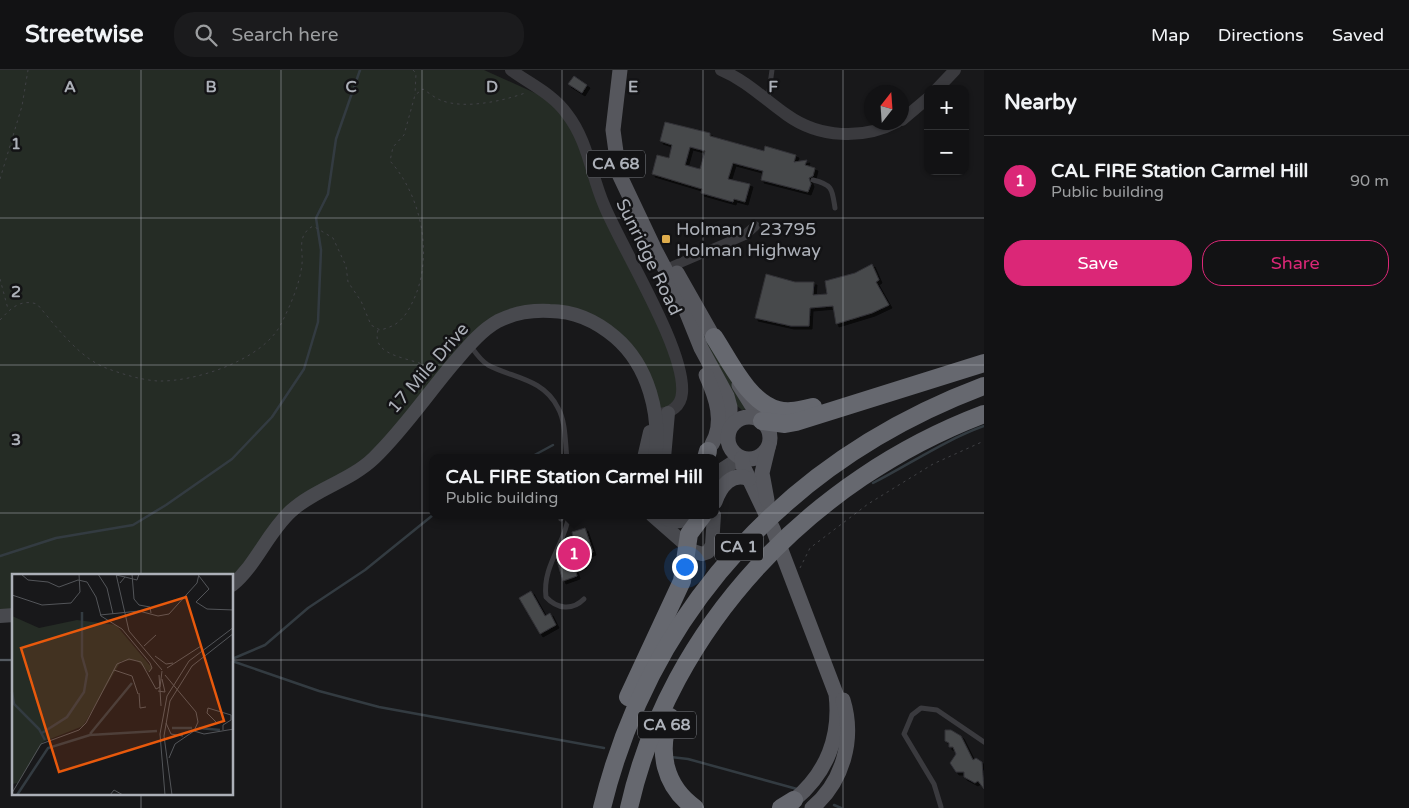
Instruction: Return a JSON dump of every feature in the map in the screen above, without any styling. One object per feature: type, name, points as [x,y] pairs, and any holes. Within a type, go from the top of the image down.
[{"type":"highway","points":[[714,337],[749,388],[767,405],[778,410],[801,410],[906,386]]},
{"type":"highway","points":[[761,421],[785,424],[796,422],[984,363]]},
{"type":"highway","name":"CA 1","points":[[602,808],[624,737],[654,670],[692,607],[737,549],[789,499],[848,454],[911,417],[984,386]]},
{"type":"highway","name":"CA 1","points":[[629,808],[639,769],[659,718],[684,669],[703,638],[758,566],[796,527],[824,503],[868,471],[900,452],[984,414]]},
{"type":"highway","points":[[602,808],[606,770],[615,735],[632,687],[682,581],[686,563],[686,545],[693,519]]},
{"type":"highway","name":"CA 68","points":[[695,808],[680,795],[671,780],[664,760],[663,742],[669,718],[703,638]]},
{"type":"main road","name":"CA 68","points":[[620,70],[613,125],[615,156],[620,178],[682,301],[694,331],[728,399],[729,446],[741,458],[750,479],[764,501]]},
{"type":"main road","name":"CA 68","points":[[641,220],[673,266],[714,337],[741,390],[770,434],[762,473],[764,501],[836,694],[837,714],[831,751],[815,779],[792,805]]},
{"type":"main road","name":"17 Mile Drive","points":[[234,583],[252,564],[278,525],[291,511],[350,475],[373,458],[470,345],[498,321],[523,312],[555,311],[583,316],[607,330],[628,350],[643,375],[662,414],[656,454]]},
{"type":"main road","points":[[694,331],[699,358],[717,406],[718,430],[708,453]]},
{"type":"main road","points":[[646,454],[662,414]]},
{"type":"main road","points":[[662,414],[664,454]]},
{"type":"main road","points":[[708,453],[718,436],[743,417],[752,417],[761,421]]},
{"type":"main road","points":[[719,476],[723,469],[741,458],[757,458],[768,448]]},
{"type":"main road","points":[[719,492],[730,480],[742,476],[750,479]]},
{"type":"main road","points":[[657,519],[699,554],[710,550],[714,538],[714,519]]},
{"type":"main road","points":[[667,519],[672,522],[683,519]]},
{"type":"main road","name":"CA 68","points":[[812,808],[834,782],[846,748],[848,727],[843,699],[832,679]]},
{"type":"main road","points":[[823,808],[834,782]]},
{"type":"street","name":"Sunridge Road","points":[[511,70],[540,89],[562,108],[577,130],[603,205],[670,342],[679,369],[682,393],[678,404],[662,414]]},
{"type":"street","points":[[721,70],[752,86],[801,124],[830,133],[863,134],[879,130]]},
{"type":"street","points":[[941,85],[955,70]]},
{"type":"street","points":[[909,114],[924,101]]},
{"type":"street","points":[[673,266],[745,235],[755,226]]},
{"type":"lane","points":[[768,99],[772,70]]},
{"type":"lane","points":[[813,180],[826,184],[832,190],[835,208]]},
{"type":"lane","points":[[470,345],[486,364],[533,382],[553,402],[558,408],[564,430],[566,454]]},
{"type":"lane","points":[[568,519],[566,533],[555,550],[548,570],[546,597],[551,603],[561,608],[575,606],[584,599]]},
{"type":"lane","points":[[941,807],[934,784],[904,734],[912,715],[921,708],[937,710],[984,742]]},
{"type":"path","points":[[0,179],[22,106],[28,70]]},
{"type":"path","points":[[0,320],[18,304],[29,302],[37,304],[83,353],[105,368],[131,376],[158,380],[193,377],[245,358],[263,345],[280,327],[299,279],[302,263],[302,238],[307,230],[313,226],[333,238],[346,266],[348,282],[361,301],[371,325],[378,329],[395,325],[408,311],[421,285],[424,265],[416,208],[412,195],[397,169],[390,161],[393,147],[404,135],[415,95],[416,73],[413,70]]},
{"type":"path","points":[[415,95],[423,89],[443,101],[464,104],[502,101],[540,89]]},
{"type":"path","points":[[0,279],[9,310]]},
{"type":"path","points":[[378,329],[376,338],[380,347],[398,357],[428,366],[441,378]]},
{"type":"path","points":[[789,570],[799,570],[810,548],[868,504],[933,464],[984,441]]},
{"type":"shaded area","points":[[0,70],[484,70],[557,103],[563,108],[662,325],[682,397],[656,415],[628,350],[569,312],[498,321],[391,438],[308,499],[252,564],[234,575],[12,574],[12,615],[0,616]]},
{"type":"shaded area","points":[[689,298],[746,409],[742,410],[736,405],[703,342]]},
{"type":"building","points":[[574,76],[587,85],[582,93],[568,84]]},
{"type":"building","points":[[665,122],[710,133],[710,136],[764,151],[765,146],[796,155],[794,162],[807,160],[805,165],[815,168],[813,176],[809,178],[811,184],[808,192],[761,180],[763,171],[733,163],[728,179],[750,184],[745,202],[734,199],[733,202],[701,193],[702,189],[652,174],[657,155],[669,158],[672,145],[660,141]],"holes":[[[690,147],[705,151],[700,169],[685,165]]]},
{"type":"building","points":[[872,264],[879,280],[876,282],[889,305],[872,313],[836,324],[833,306],[810,308],[809,326],[791,326],[755,318],[766,274],[795,282],[814,282],[813,295],[827,294],[825,281],[855,273]]},
{"type":"building","points":[[585,528],[593,552],[581,557],[584,565],[575,568],[577,576],[563,581],[557,561],[559,557],[567,552],[565,544],[574,541],[572,532]]},
{"type":"building","points":[[531,591],[545,616],[550,613],[556,625],[540,634],[519,598]]},
{"type":"building","points":[[945,730],[951,730],[961,736],[973,760],[976,758],[982,762],[984,789],[978,781],[975,783],[964,777],[964,772],[956,772],[950,763],[956,754],[953,747],[949,747],[949,743],[945,741]]},
{"type":"waterway","points":[[0,556],[56,538],[133,525],[166,505],[232,459],[272,417],[304,369],[318,322],[321,250],[316,218],[328,194],[336,139],[360,70]]},
{"type":"waterway","points":[[873,483],[941,445],[984,426]]},
{"type":"waterway","points":[[536,454],[553,445]]},
{"type":"waterway","points":[[234,658],[265,645],[308,608],[365,570],[429,518]]},
{"type":"waterway","points":[[0,660],[12,660]]},
{"type":"waterway","points":[[234,662],[319,691],[379,707],[604,748]]},
{"type":"waterway","points":[[671,757],[688,759],[797,789]]},
{"type":"waterway","points":[[834,805],[841,808]]},
{"type":"place","name":"Holman / 23795 Holman Highway","points":[[666,239]]},
{"type":"place","name":"CAL FIRE Station Carmel Hill","points":[[574,554]]}]
